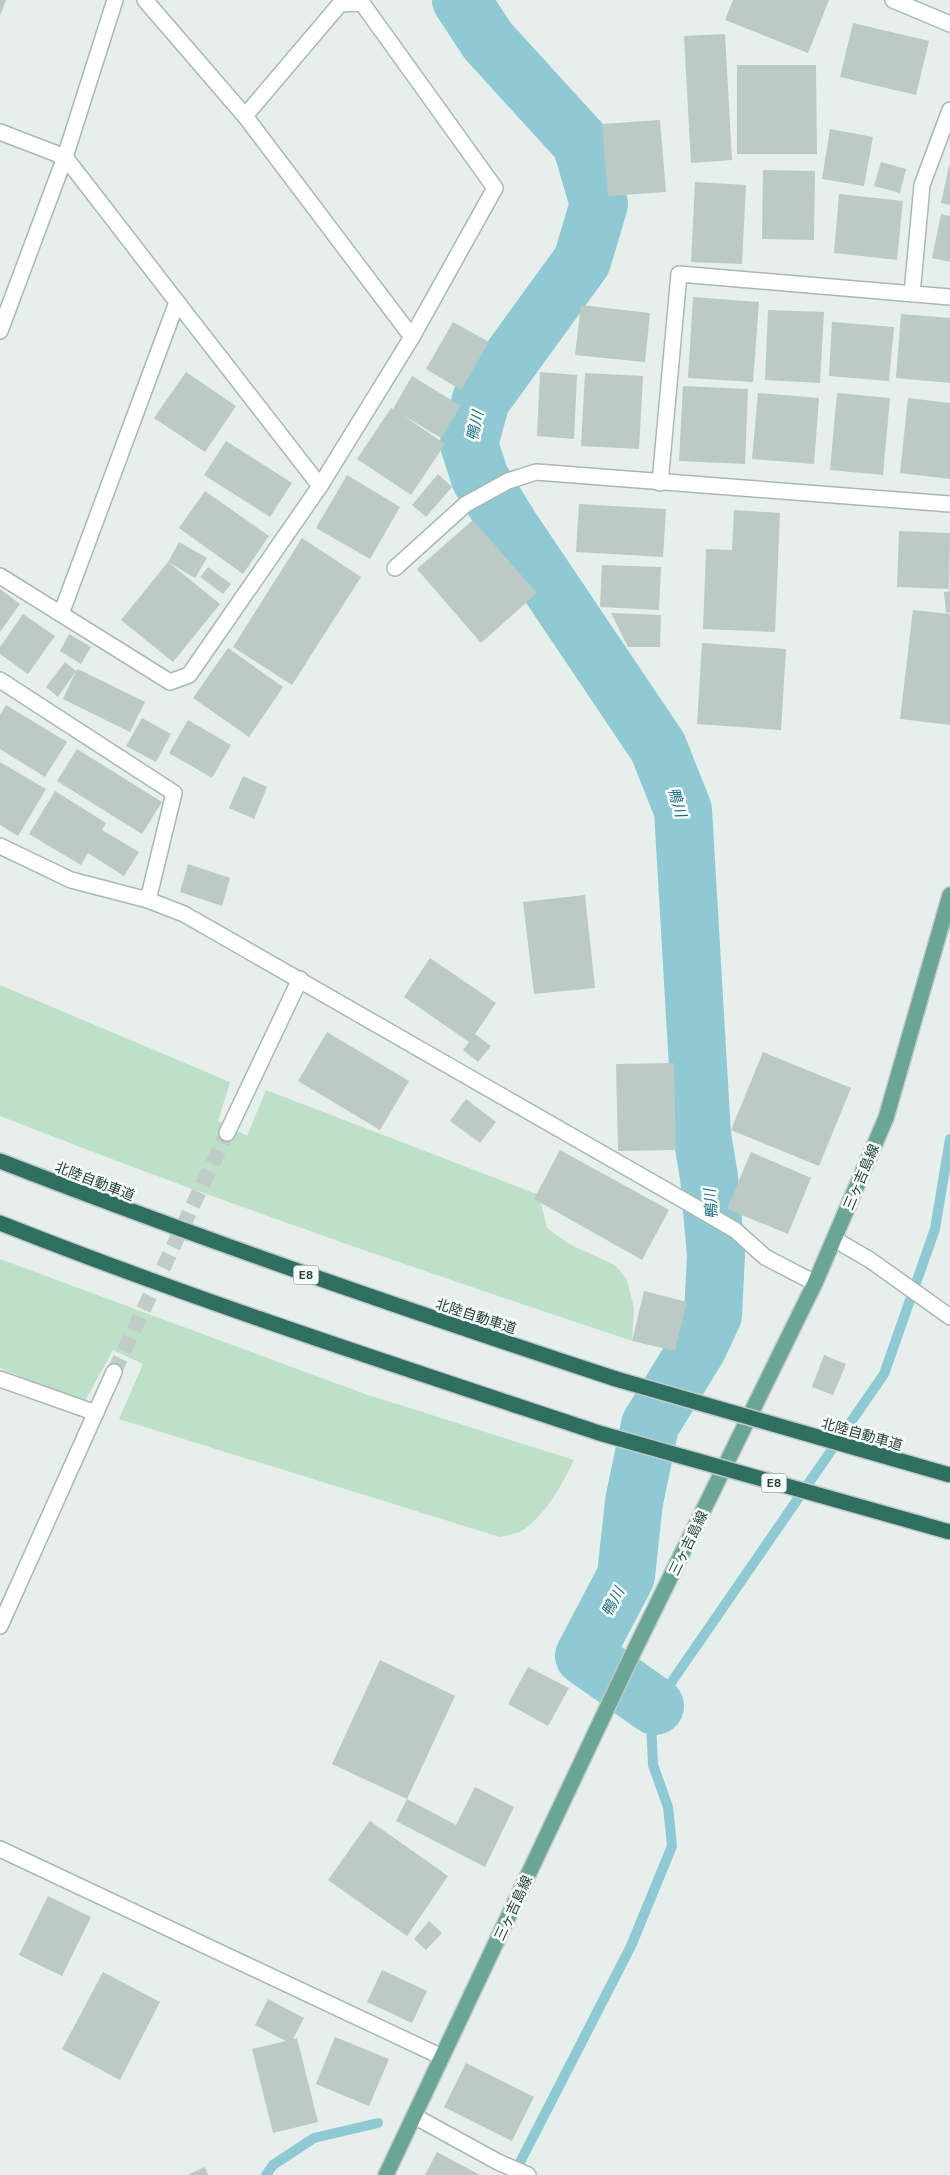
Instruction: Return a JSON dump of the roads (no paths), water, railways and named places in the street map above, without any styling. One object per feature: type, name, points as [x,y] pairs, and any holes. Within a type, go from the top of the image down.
[{"type":"highway","name":"北陸自動車道","points":[[0,1161],[116,1206],[400,1308],[616,1379],[950,1475]]},
{"type":"highway","name":"E8","points":[[0,1223],[115,1268],[377,1359],[599,1433],[950,1532]]},
{"type":"main road","name":"三ヶ吉島線","points":[[386,2175],[635,1649],[816,1283],[886,1118],[950,896]]},
{"type":"street","points":[[0,330],[64,157],[116,0]]},
{"type":"street","points":[[145,0],[245,116],[412,337]]},
{"type":"street","points":[[893,0],[950,24]]},
{"type":"street","points":[[0,576],[170,682],[189,675],[320,486],[412,337],[495,188],[362,3],[340,4],[245,116]]},
{"type":"street","points":[[912,294],[922,185],[950,110]]},
{"type":"street","points":[[0,132],[64,157],[320,486]]},
{"type":"street","points":[[660,483],[679,274],[950,297]]},
{"type":"street","points":[[61,614],[177,302]]},
{"type":"street","points":[[395,568],[466,504],[508,481],[536,472],[950,504]]},
{"type":"street","points":[[0,680],[174,793],[148,900]]},
{"type":"street","points":[[0,846],[71,880],[148,900],[184,914],[686,1201],[735,1230],[765,1257],[816,1283]]},
{"type":"street","points":[[227,1133],[300,979]]},
{"type":"street","points":[[834,1239],[870,1260],[950,1317]]},
{"type":"street","points":[[0,1626],[114,1372]]},
{"type":"street","points":[[0,1378],[96,1413]]},
{"type":"street","points":[[0,1849],[442,2057]]},
{"type":"street","points":[[414,2116],[498,2162],[528,2175]]},
{"type":"waterway","name":"鴨川","points":[[461,0],[488,41],[581,143],[599,204],[582,261],[481,400],[469,444],[480,478],[510,527],[658,747],[683,810],[702,1135],[709,1177],[716,1255],[713,1315],[698,1347],[650,1425],[634,1502],[626,1576],[584,1656],[655,1706]]},
{"type":"waterway","points":[[514,2174],[631,1946],[672,1846],[668,1807],[653,1765],[651,1720],[655,1706],[884,1374],[935,1229],[950,1139]]},
{"type":"waterway","points":[[266,2175],[273,2165],[314,2138],[378,2123]]},
{"type":"tunnel","points":[[114,1372],[227,1133]]}]
